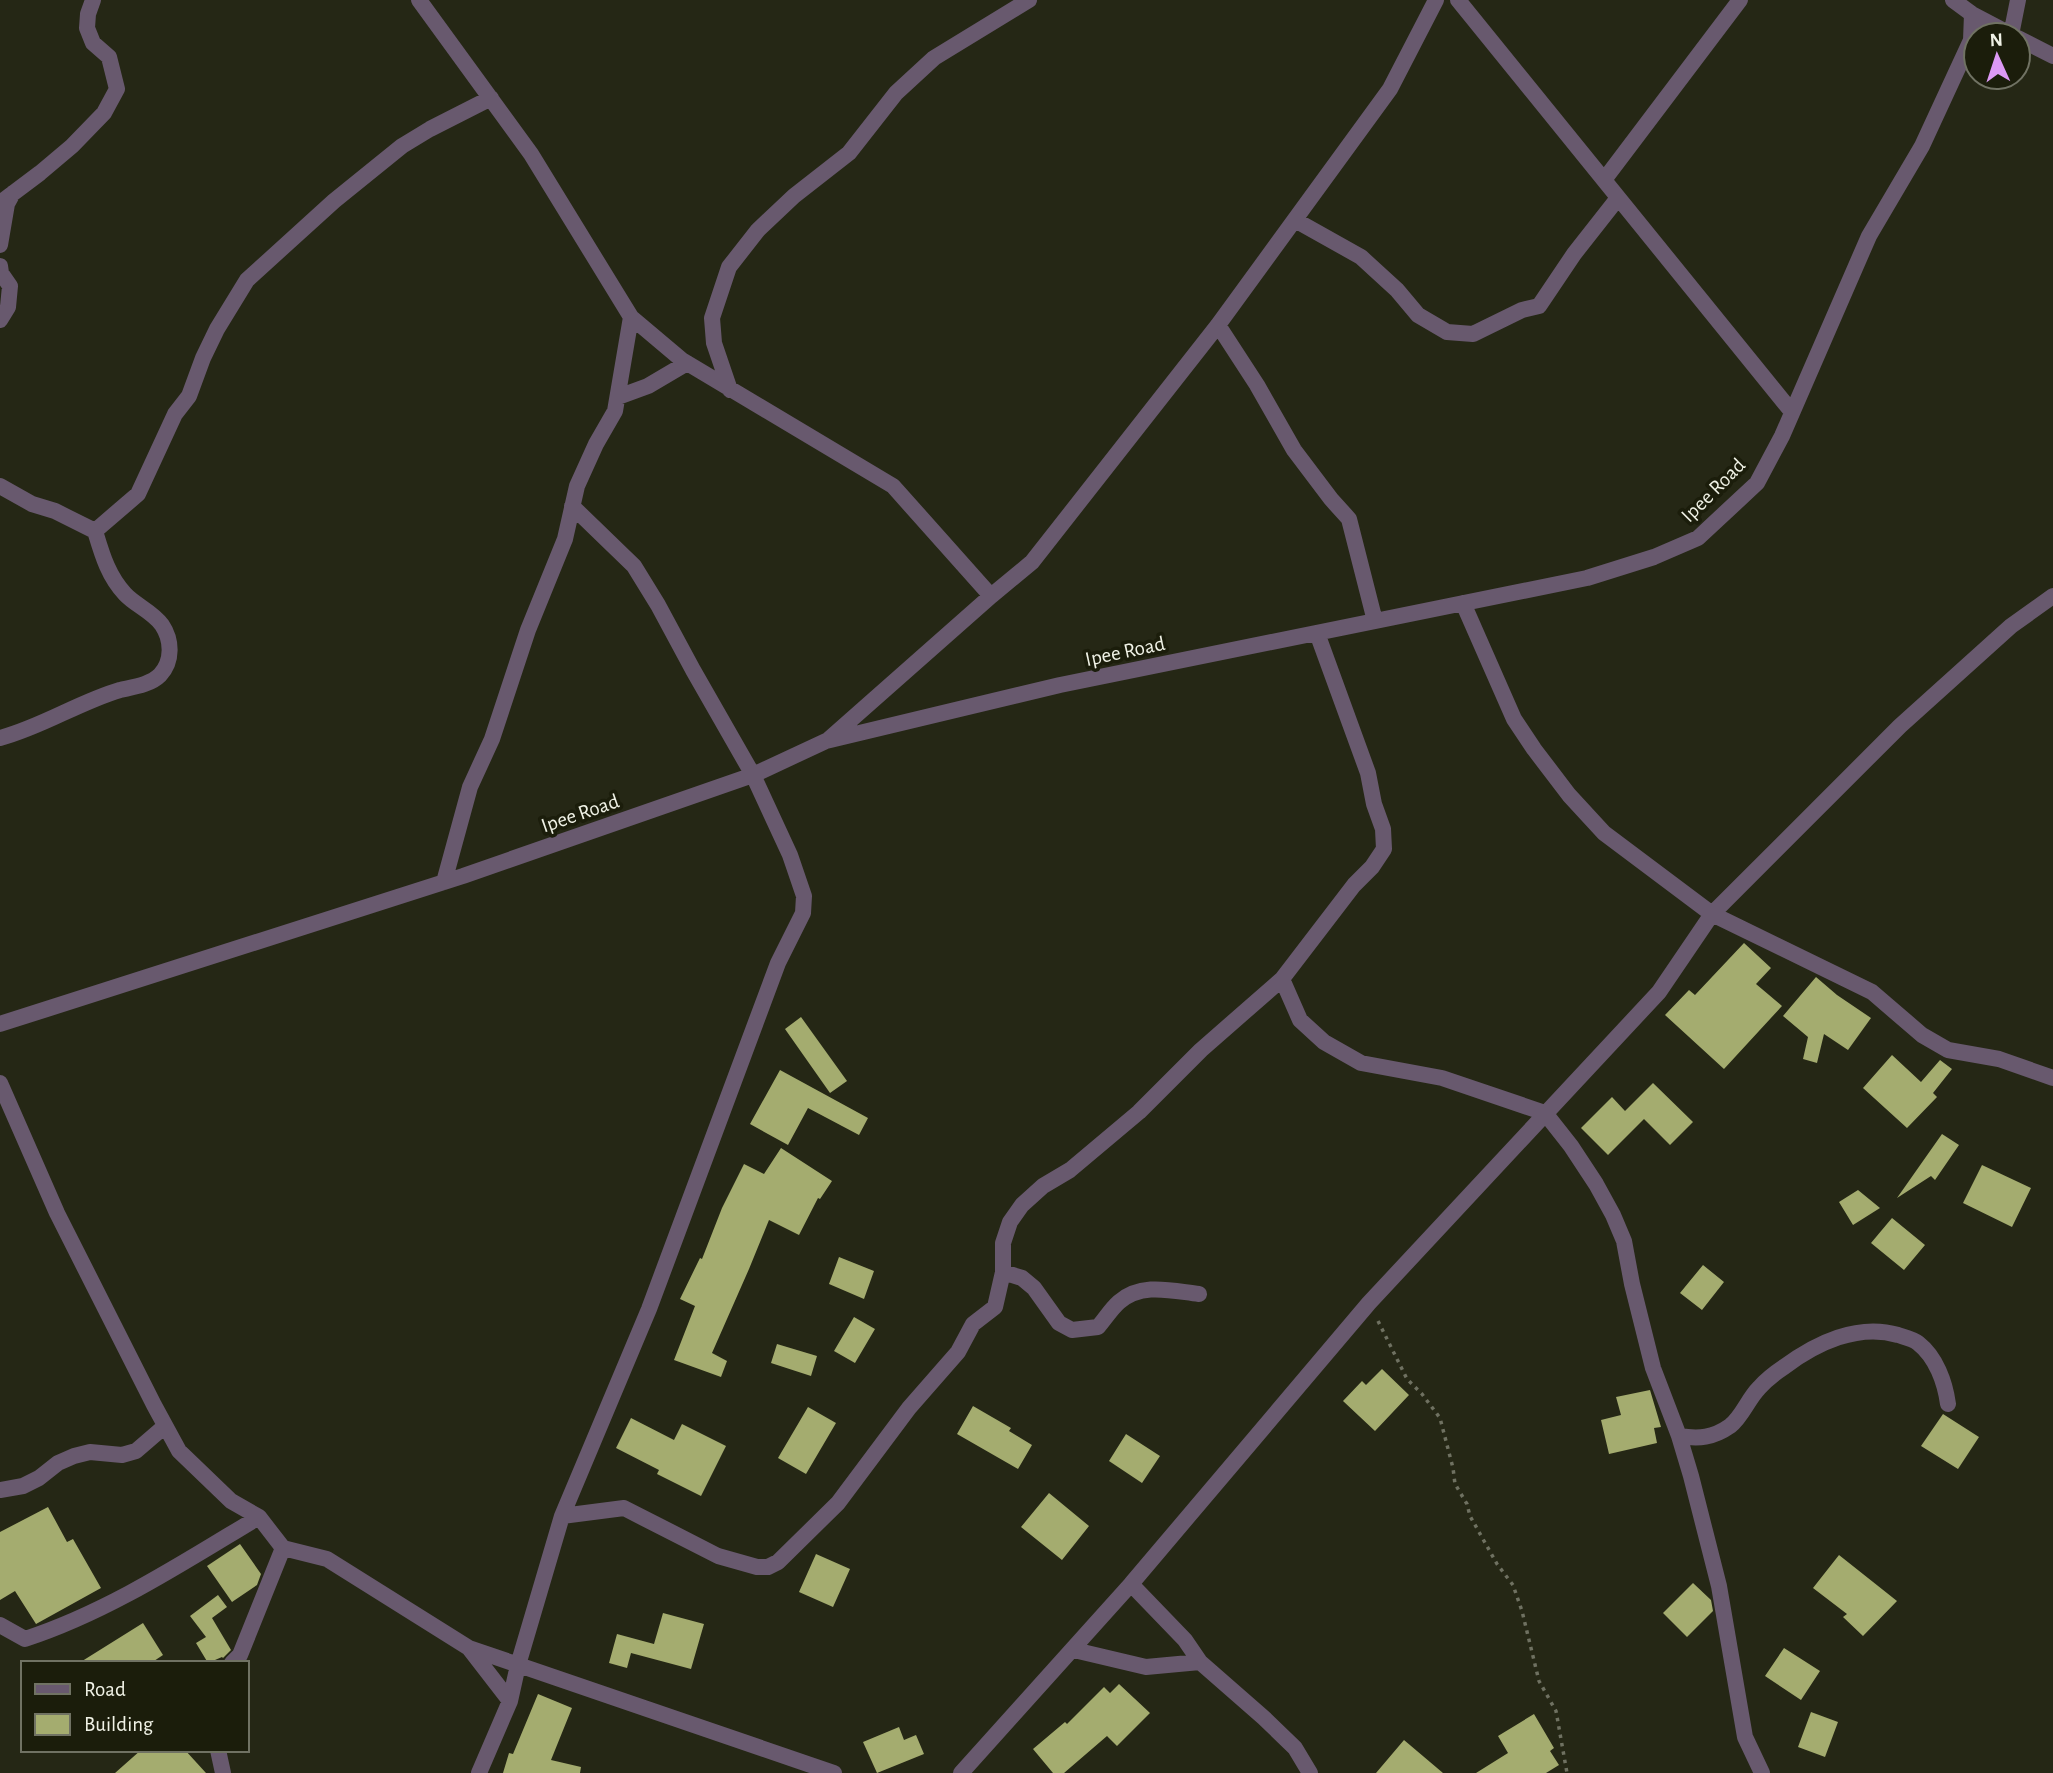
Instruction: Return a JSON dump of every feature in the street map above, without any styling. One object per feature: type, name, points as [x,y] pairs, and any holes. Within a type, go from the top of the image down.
[{"type":"street","points":[[0,246],[8,204],[6,198],[72,146],[104,114],[117,89],[109,57],[93,43],[87,28],[93,0]]},
{"type":"street","points":[[419,0],[531,154],[631,317],[687,363],[893,486],[991,596]]},
{"type":"street","points":[[730,390],[714,343],[712,318],[729,267],[758,230],[794,195],[849,153],[896,93],[934,58],[1029,0]]},
{"type":"street","points":[[826,741],[1032,562],[1219,325],[1390,89],[1436,0]]},
{"type":"street","points":[[1458,0],[1792,412]]},
{"type":"street","points":[[1604,180],[1740,0]]},
{"type":"street","points":[[1953,0],[1985,21]]},
{"type":"street","points":[[2014,21],[2018,0]]},
{"type":"street","name":"Ipee Road","points":[[0,1024],[444,882],[754,775],[826,741],[1060,685],[1587,578],[1654,557],[1698,538],[1757,482],[1782,436],[1868,236],[1922,146],[1971,40],[1972,14]]},
{"type":"street","points":[[2032,46],[2053,57]]},
{"type":"street","points":[[95,531],[138,494],[175,414],[189,396],[217,329],[247,280],[334,201],[402,146],[491,98]]},
{"type":"street","points":[[1295,220],[1361,257],[1397,290],[1418,315],[1447,332],[1473,334],[1522,310],[1539,306],[1574,254],[1618,198]]},
{"type":"street","points":[[0,266],[1,273],[10,286],[8,307],[0,320]]},
{"type":"street","points":[[444,882],[470,787],[492,739],[528,630],[565,538],[584,469],[615,411],[631,317]]},
{"type":"street","points":[[1219,325],[1294,450],[1349,519],[1375,621]]},
{"type":"street","points":[[618,397],[648,386],[687,363]]},
{"type":"street","points":[[0,486],[32,504],[55,511],[95,531],[108,572],[125,595],[162,625],[170,645],[169,660],[159,676],[142,685],[117,691],[18,734],[0,738]]},
{"type":"street","points":[[479,1773],[510,1701],[562,1516],[649,1310],[778,963],[803,913],[804,895],[790,855],[754,775],[634,566],[572,506]]},
{"type":"street","points":[[961,1773],[1132,1584],[1369,1303],[1659,992],[1712,914],[1900,726],[2011,626],[2053,596]]},
{"type":"street","points":[[1463,603],[1514,719],[1569,795],[1604,833],[1712,914],[1872,992],[1922,1035],[1948,1050],[1999,1059],[2053,1078]]},
{"type":"street","points":[[562,1516],[624,1508],[718,1556],[757,1567],[768,1567],[778,1562],[838,1503],[909,1408],[958,1352],[973,1324],[995,1307],[1003,1272],[1003,1243],[1010,1222],[1022,1205],[1043,1186],[1070,1170],[1139,1112],[1201,1050],[1282,979],[1384,849],[1383,829],[1374,804],[1368,773],[1317,633]]},
{"type":"street","points":[[1282,979],[1300,1020],[1324,1042],[1361,1063],[1443,1078],[1545,1113],[1571,1146],[1595,1184],[1624,1241],[1653,1368],[1679,1436],[1719,1586],[1745,1737],[1762,1773]]},
{"type":"street","points":[[0,1083],[57,1213],[179,1451],[231,1501],[259,1517],[283,1548],[327,1559],[469,1648],[834,1773]]},
{"type":"street","points":[[1003,1272],[1022,1278],[1034,1288],[1059,1323],[1072,1330],[1098,1327],[1117,1303],[1129,1294],[1143,1289],[1199,1294]]},
{"type":"street","points":[[1679,1436],[1699,1439],[1713,1436],[1733,1424],[1759,1388],[1784,1367],[1825,1343],[1849,1334],[1868,1331],[1890,1333],[1917,1341],[1934,1362],[1945,1386],[1948,1404]]},
{"type":"street","points":[[0,1490],[23,1486],[39,1478],[58,1462],[74,1455],[90,1452],[122,1455],[136,1451],[165,1426]]},
{"type":"street","points":[[0,1625],[25,1639],[48,1632],[143,1586],[259,1517]]},
{"type":"street","points":[[234,1661],[240,1655],[283,1548]]},
{"type":"street","points":[[1132,1584],[1185,1640],[1200,1662],[1295,1748],[1310,1773]]},
{"type":"street","points":[[469,1648],[510,1701]]},
{"type":"street","points":[[1074,1650],[1146,1667],[1200,1662]]},
{"type":"street","points":[[218,1752],[223,1773]]},
{"type":"path","points":[[1369,1303],[1407,1379],[1440,1418],[1455,1484],[1497,1564],[1513,1584],[1539,1681],[1556,1711],[1567,1773]]},
{"type":"building","points":[[1744,943],[1771,968],[1756,984],[1782,1006],[1724,1069],[1665,1015],[1689,990],[1695,995]]},
{"type":"building","points":[[1816,977],[1871,1018],[1848,1050],[1824,1034],[1817,1063],[1803,1059],[1808,1037],[1783,1016]]},
{"type":"building","points":[[801,1017],[847,1081],[830,1093],[785,1029]]},
{"type":"building","points":[[1892,1055],[1921,1082],[1940,1060],[1952,1069],[1933,1093],[1937,1097],[1907,1128],[1863,1088]]},
{"type":"building","points":[[780,1070],[868,1118],[859,1135],[808,1108],[788,1145],[750,1124]]},
{"type":"building","points":[[1653,1083],[1693,1122],[1670,1145],[1644,1119],[1608,1155],[1581,1128],[1612,1097],[1625,1111]]},
{"type":"building","points":[[1942,1134],[1959,1145],[1935,1180],[1931,1176],[1897,1198]]},
{"type":"building","points":[[781,1148],[832,1181],[820,1199],[818,1198],[799,1235],[769,1220],[712,1353],[727,1361],[721,1377],[674,1360],[695,1306],[680,1299],[700,1258],[702,1259],[722,1208],[744,1164],[764,1174]]},
{"type":"building","points":[[1982,1165],[2031,1188],[2012,1227],[1963,1203]]},
{"type":"building","points":[[1858,1190],[1880,1208],[1853,1225],[1839,1202]]},
{"type":"building","points":[[1892,1218],[1925,1245],[1904,1270],[1871,1243]]},
{"type":"building","points":[[839,1257],[874,1271],[864,1299],[829,1284]]},
{"type":"building","points":[[1703,1265],[1724,1282],[1702,1310],[1680,1293]]},
{"type":"building","points":[[854,1317],[875,1329],[855,1363],[834,1351]]},
{"type":"building","points":[[777,1344],[817,1356],[811,1376],[771,1363]]},
{"type":"building","points":[[1382,1369],[1409,1395],[1375,1431],[1343,1401],[1362,1381],[1366,1385]]},
{"type":"building","points":[[1650,1390],[1661,1427],[1654,1428],[1657,1443],[1609,1454],[1601,1420],[1621,1415],[1616,1397]]},
{"type":"building","points":[[973,1406],[1011,1428],[1009,1431],[1032,1445],[1018,1469],[957,1434]]},
{"type":"building","points":[[808,1407],[836,1423],[806,1474],[778,1458]]},
{"type":"building","points":[[1943,1414],[1979,1437],[1958,1469],[1921,1446]]},
{"type":"building","points":[[631,1418],[674,1440],[682,1424],[726,1446],[701,1496],[657,1474],[659,1470],[616,1448]]},
{"type":"building","points":[[1126,1434],[1160,1456],[1142,1483],[1109,1461]]},
{"type":"building","points":[[1049,1493],[1089,1526],[1062,1560],[1021,1527]]},
{"type":"building","points":[[48,1507],[67,1542],[73,1539],[101,1588],[36,1624],[15,1591],[0,1600],[0,1532]]},
{"type":"building","points":[[240,1544],[261,1574],[257,1585],[232,1602],[207,1566]]},
{"type":"building","points":[[816,1554],[850,1569],[833,1607],[799,1592]]},
{"type":"building","points":[[1839,1555],[1897,1601],[1863,1636],[1843,1617],[1847,1614],[1813,1588]]},
{"type":"building","points":[[1693,1583],[1711,1600],[1713,1611],[1687,1637],[1663,1613]]},
{"type":"building","points":[[218,1595],[227,1607],[212,1618],[231,1650],[223,1658],[207,1661],[196,1643],[206,1637],[190,1616]]},
{"type":"building","points":[[663,1613],[704,1624],[691,1669],[631,1653],[627,1668],[609,1663],[617,1634],[654,1644]]},
{"type":"building","points":[[143,1623],[163,1655],[154,1661],[82,1661]]},
{"type":"building","points":[[1784,1648],[1820,1671],[1801,1700],[1765,1676]]},
{"type":"building","points":[[1119,1684],[1150,1713],[1117,1746],[1107,1736],[1064,1773],[1053,1773],[1033,1749],[1065,1722],[1067,1724],[1104,1687],[1110,1693]]},
{"type":"building","points":[[538,1694],[572,1708],[551,1760],[581,1767],[580,1773],[503,1773],[509,1753],[513,1754]]},
{"type":"building","points":[[1811,1712],[1838,1722],[1825,1757],[1798,1747]]},
{"type":"building","points":[[1534,1714],[1554,1748],[1550,1751],[1559,1765],[1546,1773],[1476,1773],[1508,1753],[1498,1736]]},
{"type":"building","points":[[899,1727],[904,1740],[916,1735],[924,1754],[877,1773],[863,1742]]},
{"type":"building","points":[[1404,1740],[1443,1773],[1376,1773]]},
{"type":"building","points":[[139,1752],[187,1752],[206,1773],[115,1773]]}]
